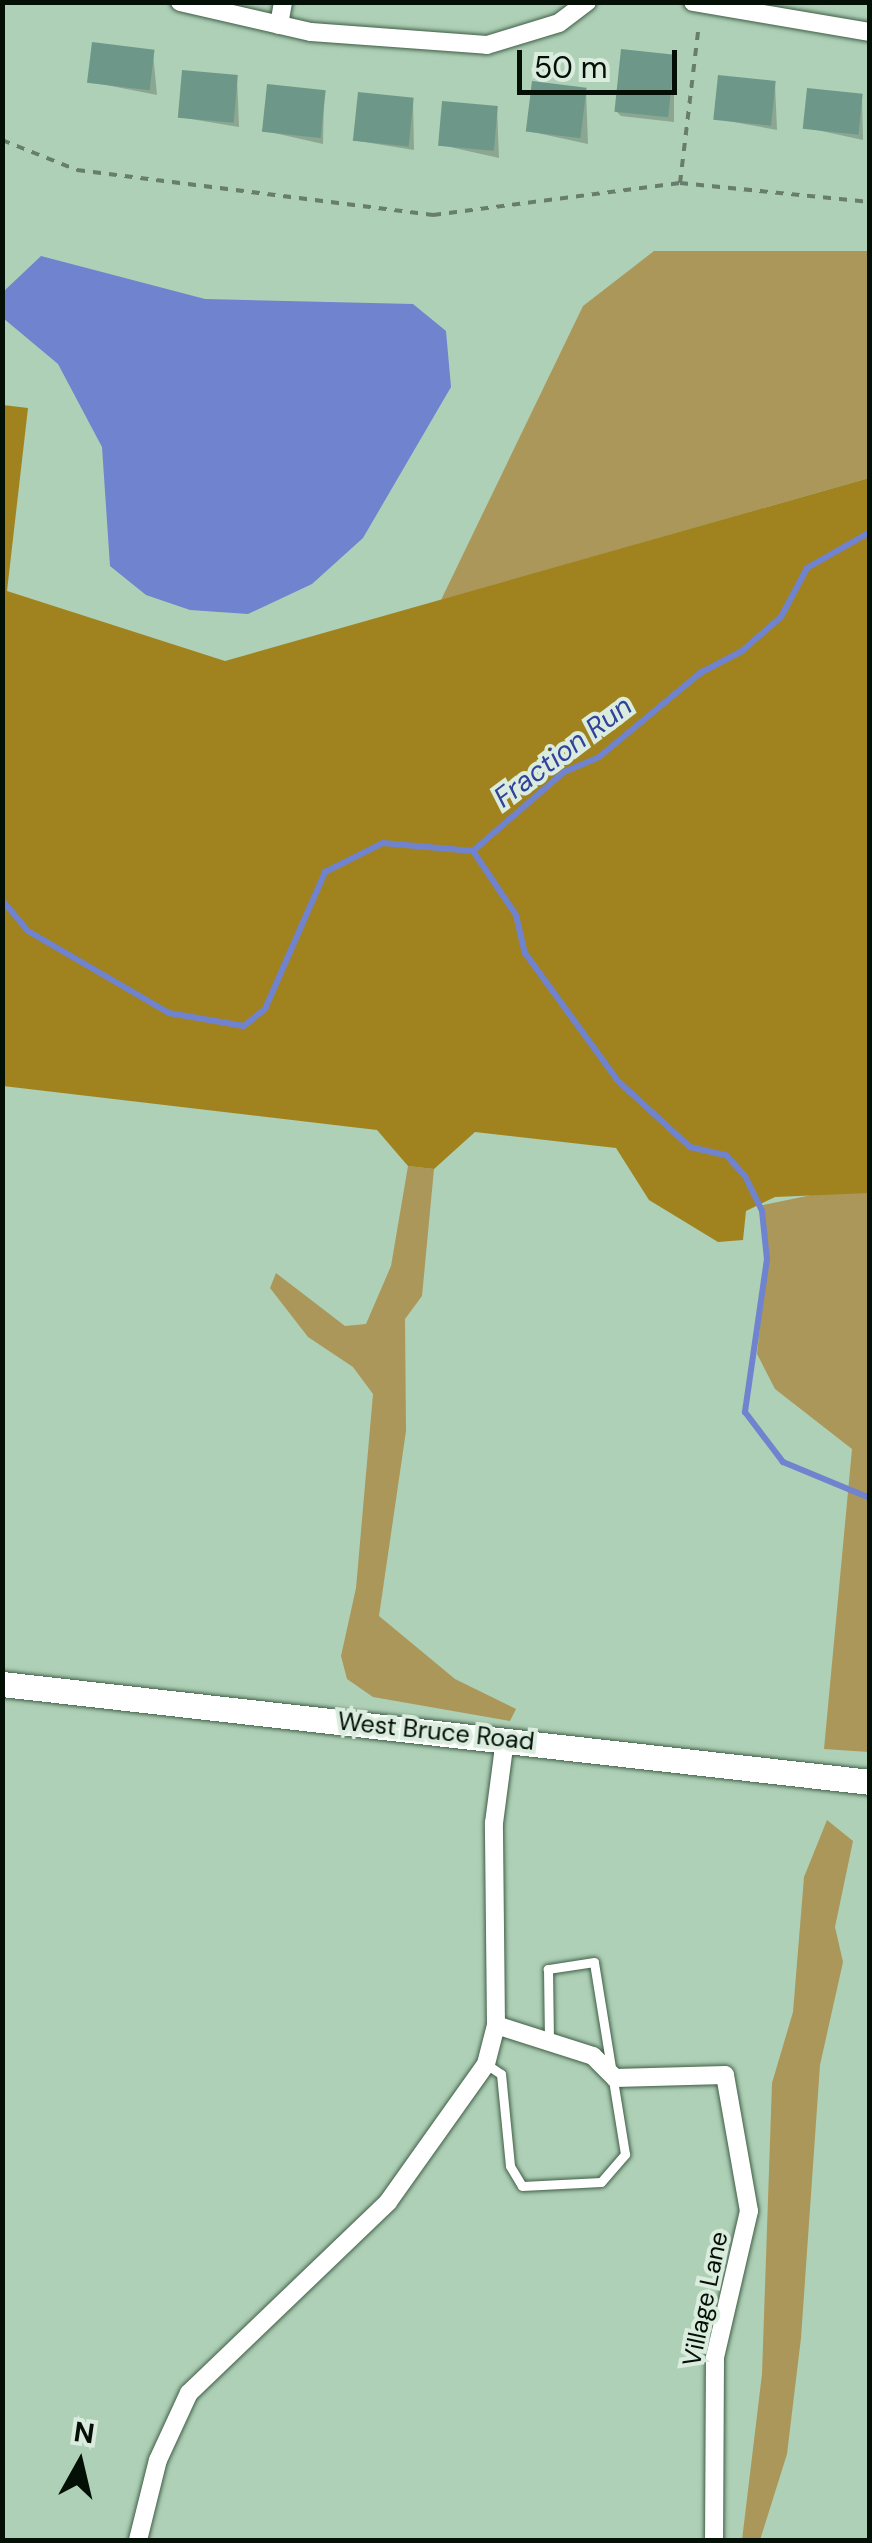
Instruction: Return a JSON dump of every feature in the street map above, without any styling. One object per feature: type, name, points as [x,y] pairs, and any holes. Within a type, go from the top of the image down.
[{"type":"street","points":[[180,2],[208,5],[279,25],[487,45],[559,23],[587,2]]},
{"type":"street","points":[[279,25],[282,2]]},
{"type":"street","points":[[697,5],[870,32]]},
{"type":"street","name":"West Bruce Road","points":[[2,1684],[870,1782]]},
{"type":"street","points":[[138,2540],[158,2460],[189,2392],[388,2202],[486,2064],[496,2025],[494,1823],[505,1740]]},
{"type":"street","points":[[496,2025],[594,2056],[614,2078]]},
{"type":"street","name":"Village Lane","points":[[614,2078],[724,2075],[734,2101],[750,2211],[715,2357],[714,2540]]},
{"type":"lane","points":[[486,2064],[501,2074],[510,2166],[539,2192],[601,2182],[617,2170],[624,2154],[594,1962],[548,1969],[549,2042]]},
{"type":"path","points":[[680,183],[697,5]]},
{"type":"path","points":[[2,140],[77,170],[432,216],[680,183],[870,202]]},
{"type":"shaded area","points":[[654,251],[869,251],[869,478],[441,600],[583,306]]},
{"type":"shaded area","points":[[3,405],[28,408],[7,591],[225,661],[869,478],[869,1193],[775,1197],[746,1211],[743,1240],[718,1242],[649,1200],[616,1148],[475,1132],[434,1169],[408,1166],[377,1130],[3,1086]]},
{"type":"shaded area","points":[[408,1166],[434,1169],[422,1296],[405,1319],[406,1431],[379,1616],[455,1679],[516,1709],[510,1721],[373,1697],[347,1679],[341,1656],[356,1588],[373,1394],[353,1367],[308,1337],[270,1288],[276,1273],[345,1326],[366,1324],[391,1266]]},
{"type":"shaded area","points":[[850,1187],[869,1193],[869,1752],[824,1749],[852,1449],[775,1389],[757,1354],[767,1260],[759,1206]]},
{"type":"shaded area","points":[[827,1820],[853,1841],[835,1927],[843,1962],[820,2065],[801,2338],[787,2454],[760,2540],[742,2540],[762,2374],[772,2083],[793,2012],[804,1877]]},
{"type":"water","points":[[41,256],[205,299],[413,304],[446,331],[451,387],[363,538],[312,584],[248,614],[190,610],[146,595],[110,566],[102,447],[58,364],[3,318],[3,292]]},
{"type":"building","points":[[92,42],[155,50],[150,90],[87,83]]},
{"type":"building","points":[[621,49],[675,55],[668,117],[614,112]]},
{"type":"building","points":[[182,70],[238,75],[234,123],[178,118]]},
{"type":"building","points":[[718,75],[776,81],[771,126],[713,120]]},
{"type":"building","points":[[532,81],[587,88],[580,138],[526,132]]},
{"type":"building","points":[[267,84],[326,90],[321,138],[262,132]]},
{"type":"building","points":[[807,88],[863,94],[858,135],[803,129]]},
{"type":"building","points":[[358,92],[414,98],[409,147],[353,141]]},
{"type":"building","points":[[442,101],[498,106],[494,151],[438,146]]},
{"type":"waterway","name":"Fraction Run","points":[[473,851],[564,772],[599,757],[700,673],[742,651],[781,617],[807,568],[870,532]]},
{"type":"waterway","name":"Fraction Run","points":[[2,900],[28,931],[169,1013],[244,1026],[265,1009],[325,872],[383,843],[473,851]]},
{"type":"waterway","points":[[473,851],[516,915],[525,953],[618,1081],[690,1147],[726,1155],[745,1176],[762,1211],[767,1259],[745,1412],[783,1462],[870,1498]]}]
